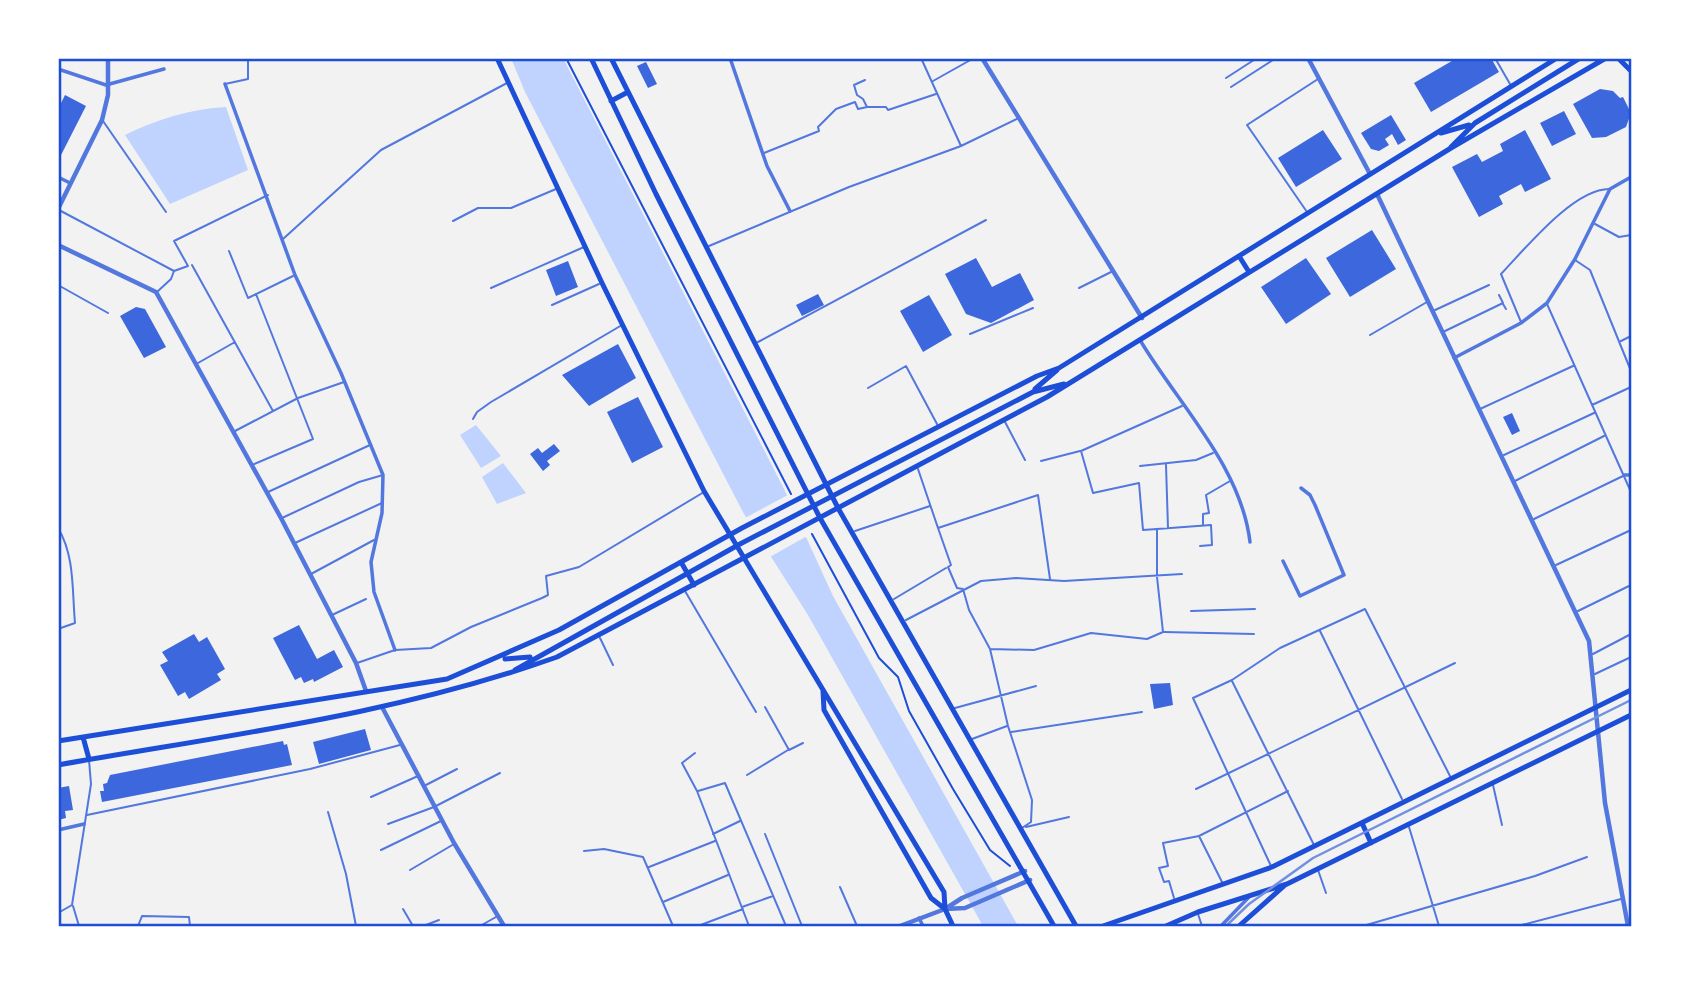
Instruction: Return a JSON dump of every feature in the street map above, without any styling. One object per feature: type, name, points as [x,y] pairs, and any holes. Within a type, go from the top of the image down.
[{"type":"main road","points":[[497,58],[557,189],[704,491],[944,892],[945,909],[953,926]]},
{"type":"main road","points":[[591,58],[820,518],[1054,926]]},
{"type":"main road","points":[[611,58],[838,509],[1076,926]]},
{"type":"main road","points":[[58,741],[447,679],[498,659],[559,631],[742,528],[1037,376],[1059,368],[1557,58]]},
{"type":"main road","points":[[1439,133],[1454,132],[1475,123],[1580,58]]},
{"type":"main road","points":[[1587,58],[1592,66]]},
{"type":"main road","points":[[58,765],[382,708],[458,690],[557,657],[838,509],[1068,382],[1451,148],[1606,58]]},
{"type":"main road","points":[[1618,58],[1631,71]]},
{"type":"main road","points":[[611,101],[628,92]]},
{"type":"main road","points":[[1451,148],[1475,123]]},
{"type":"main road","points":[[1239,256],[1249,272]]},
{"type":"main road","points":[[1033,392],[1059,368]]},
{"type":"main road","points":[[506,675],[740,544],[1033,392],[1068,382]]},
{"type":"main road","points":[[883,457],[892,477]]},
{"type":"main road","points":[[681,562],[694,585]]},
{"type":"main road","points":[[498,659],[534,657]]},
{"type":"main road","points":[[823,688],[824,710],[931,898],[945,909]]},
{"type":"main road","points":[[1103,926],[1272,867],[1631,690]]},
{"type":"main road","points":[[1166,926],[1198,912],[1287,884],[1631,715]]},
{"type":"main road","points":[[83,737],[89,759]]},
{"type":"main road","points":[[973,782],[988,774]]},
{"type":"main road","points":[[1362,823],[1371,843]]},
{"type":"main road","points":[[1239,926],[1287,884]]},
{"type":"street","points":[[58,209],[102,121],[108,94],[108,58]]},
{"type":"street","points":[[730,58],[763,153],[789,211]]},
{"type":"street","points":[[982,58],[1142,318]]},
{"type":"street","points":[[1308,58],[1370,174]]},
{"type":"street","points":[[58,70],[106,85],[164,69]]},
{"type":"street","points":[[225,84],[268,195],[295,275],[345,382],[383,475],[382,503],[371,562],[374,592],[395,650]]},
{"type":"street","points":[[58,177],[70,183]]},
{"type":"street","points":[[1454,358],[1521,323],[1546,303],[1574,260],[1610,189],[1631,177]]},
{"type":"street","points":[[1377,194],[1577,612],[1592,654],[1605,803],[1628,926]]},
{"type":"street","points":[[58,245],[156,292],[281,518],[356,663],[366,691]]},
{"type":"street","points":[[1139,338],[1231,480],[1247,517],[1250,542]]},
{"type":"street","points":[[1624,475],[1631,475]]},
{"type":"street","points":[[1283,561],[1300,596],[1344,575],[1326,526],[1310,495],[1301,488]]},
{"type":"street","points":[[382,708],[454,843],[504,926]]},
{"type":"street","points":[[58,830],[84,824]]},
{"type":"street","points":[[900,926],[945,909],[962,898],[1025,872]]},
{"type":"street","points":[[945,909],[965,908],[1030,880]]},
{"type":"street","points":[[1221,926],[1250,897]]},
{"type":"street","points":[[919,918],[923,926]]},
{"type":"lane","points":[[225,84],[248,79],[248,58]]},
{"type":"lane","points":[[921,58],[961,146]]},
{"type":"lane","points":[[932,81],[974,58]]},
{"type":"lane","points":[[1226,78],[1257,58]]},
{"type":"lane","points":[[1231,87],[1276,58]]},
{"type":"lane","points":[[1495,58],[1511,86]]},
{"type":"lane","points":[[1308,213],[1247,125],[1320,79]]},
{"type":"lane","points":[[865,80],[854,85],[854,90],[867,107]]},
{"type":"lane","points":[[282,239],[381,150],[509,82]]},
{"type":"lane","points":[[763,153],[819,131],[818,127],[841,106],[855,102],[858,108],[886,107],[888,110],[938,93]]},
{"type":"lane","points":[[705,247],[789,211],[961,146],[1020,118]]},
{"type":"lane","points":[[102,121],[166,212]]},
{"type":"lane","points":[[453,221],[478,208],[511,208],[557,189]]},
{"type":"lane","points":[[1521,323],[1501,274],[1562,212],[1599,189],[1610,189]]},
{"type":"lane","points":[[268,195],[174,241],[272,411]]},
{"type":"lane","points":[[58,209],[174,271],[190,265]]},
{"type":"lane","points":[[754,344],[986,220]]},
{"type":"lane","points":[[1594,223],[1619,237],[1631,235]]},
{"type":"lane","points":[[491,288],[585,247]]},
{"type":"lane","points":[[229,251],[248,298],[295,275]]},
{"type":"lane","points":[[1574,260],[1590,270],[1631,371]]},
{"type":"lane","points":[[156,292],[171,279],[174,271]]},
{"type":"lane","points":[[1079,288],[1114,271]]},
{"type":"lane","points":[[552,305],[602,283]]},
{"type":"lane","points":[[58,285],[108,313]]},
{"type":"lane","points":[[1432,312],[1489,285]]},
{"type":"lane","points":[[252,465],[313,439],[256,294]]},
{"type":"lane","points":[[1499,295],[1506,309]]},
{"type":"lane","points":[[1370,335],[1427,301]]},
{"type":"lane","points":[[1442,332],[1503,303]]},
{"type":"lane","points":[[1546,303],[1631,492]]},
{"type":"lane","points":[[970,334],[1033,309]]},
{"type":"lane","points":[[473,419],[477,412],[491,402],[623,325]]},
{"type":"lane","points":[[1620,342],[1631,336]]},
{"type":"lane","points":[[197,363],[234,342]]},
{"type":"lane","points":[[868,388],[906,366],[939,428]]},
{"type":"lane","points":[[1479,410],[1574,366]]},
{"type":"lane","points":[[234,431],[298,398],[345,382]]},
{"type":"lane","points":[[1592,405],[1631,387]]},
{"type":"lane","points":[[1041,461],[1081,451],[1183,406]]},
{"type":"lane","points":[[1501,456],[1595,412]]},
{"type":"lane","points":[[1003,419],[1025,460]]},
{"type":"lane","points":[[1514,482],[1606,436]]},
{"type":"lane","points":[[267,493],[370,445]]},
{"type":"lane","points":[[1081,451],[1093,493],[1139,482],[1143,530],[1210,525],[1212,545],[1200,546]]},
{"type":"lane","points":[[1140,466],[1196,460],[1214,453]]},
{"type":"lane","points":[[890,601],[951,565],[916,464]]},
{"type":"lane","points":[[1166,464],[1168,528]]},
{"type":"lane","points":[[281,518],[359,482],[383,475]]},
{"type":"lane","points":[[1533,520],[1624,475]]},
{"type":"lane","points":[[1203,525],[1203,514],[1209,513],[1204,497],[1231,480]]},
{"type":"lane","points":[[356,663],[395,650],[431,648],[471,627],[542,598],[548,595],[546,576],[579,567],[704,491]]},
{"type":"lane","points":[[939,528],[1038,495],[1050,579]]},
{"type":"lane","points":[[294,544],[382,503]]},
{"type":"lane","points":[[851,533],[929,506]]},
{"type":"lane","points":[[58,528],[69,554],[75,624],[58,629]]},
{"type":"lane","points":[[1157,529],[1157,578],[1163,632]]},
{"type":"lane","points":[[1555,565],[1631,530]]},
{"type":"lane","points":[[310,574],[374,540]]},
{"type":"lane","points":[[948,567],[957,588],[963,589]]},
{"type":"lane","points":[[902,622],[981,581],[1157,578],[1182,574]]},
{"type":"lane","points":[[1577,612],[1631,585]]},
{"type":"lane","points":[[963,589],[969,610],[990,649],[1008,726],[1032,800],[1031,822],[1021,828]]},
{"type":"lane","points":[[685,590],[756,712]]},
{"type":"lane","points":[[331,615],[366,599]]},
{"type":"lane","points":[[1191,611],[1255,609]]},
{"type":"lane","points":[[1272,867],[1193,698],[1232,680],[1280,648],[1365,609],[1451,779]]},
{"type":"lane","points":[[1320,630],[1404,803]]},
{"type":"lane","points":[[990,649],[1034,650],[1091,633],[1146,639],[1163,632],[1254,634]]},
{"type":"lane","points":[[1592,654],[1631,634]]},
{"type":"lane","points":[[599,637],[612,665]]},
{"type":"lane","points":[[1594,675],[1631,657]]},
{"type":"lane","points":[[1196,789],[1455,663]]},
{"type":"lane","points":[[1232,680],[1315,846]]},
{"type":"lane","points":[[951,709],[1036,686]]},
{"type":"lane","points":[[765,707],[789,750]]},
{"type":"lane","points":[[1010,732],[1142,712]]},
{"type":"lane","points":[[968,740],[1008,726]]},
{"type":"lane","points":[[747,775],[803,743]]},
{"type":"lane","points":[[87,814],[310,769],[402,744]]},
{"type":"lane","points":[[695,753],[682,763],[697,791],[749,926]]},
{"type":"lane","points":[[79,926],[72,905],[92,784],[89,759]]},
{"type":"lane","points":[[424,786],[457,769]]},
{"type":"lane","points":[[388,824],[434,807],[500,773]]},
{"type":"lane","points":[[371,797],[419,776]]},
{"type":"lane","points":[[697,791],[725,783],[786,926]]},
{"type":"lane","points":[[1492,784],[1502,825]]},
{"type":"lane","points":[[1175,901],[1169,881],[1164,882],[1159,868],[1168,866],[1163,843],[1199,836],[1289,791]]},
{"type":"lane","points":[[328,812],[346,874],[356,926]]},
{"type":"lane","points":[[1021,828],[1069,817]]},
{"type":"lane","points":[[712,834],[741,820]]},
{"type":"lane","points":[[380,849],[442,821]]},
{"type":"lane","points":[[1408,824],[1439,926]]},
{"type":"lane","points":[[765,834],[802,926]]},
{"type":"lane","points":[[1199,836],[1223,885]]},
{"type":"lane","points":[[648,867],[715,841]]},
{"type":"lane","points":[[410,870],[454,843]]},
{"type":"lane","points":[[584,850],[604,849],[643,857],[673,926]]},
{"type":"lane","points":[[1363,926],[1535,876],[1587,857]]},
{"type":"lane","points":[[1317,869],[1326,893]]},
{"type":"lane","points":[[662,902],[728,875]]},
{"type":"lane","points":[[840,887],[857,926]]},
{"type":"lane","points":[[698,926],[775,895]]},
{"type":"lane","points":[[1518,926],[1622,898]]},
{"type":"lane","points":[[58,913],[72,905]]},
{"type":"lane","points":[[403,909],[412,926]]},
{"type":"lane","points":[[1198,912],[1202,926]]},
{"type":"lane","points":[[138,926],[142,916],[189,917],[190,926]]},
{"type":"lane","points":[[480,926],[497,917]]},
{"type":"lane","points":[[425,926],[439,920]]},
{"type":"path","points":[[566,58],[791,495]]},
{"type":"path","points":[[812,534],[879,659],[898,677],[909,711],[953,789],[990,850],[1010,866]]},
{"type":"water","points":[[511,58],[563,58],[784,489],[833,596],[1018,926],[983,926],[808,615],[744,514],[525,92]]},
{"type":"water","points":[[226,107],[248,170],[170,204],[125,135],[174,116]]},
{"type":"water","points":[[476,425],[501,456],[481,468],[460,435]]},
{"type":"water","points":[[503,463],[526,493],[497,504],[482,477]]},
{"type":"pier","points":[[788,495],[809,535],[768,558],[743,519]]},
{"type":"building","points":[[1457,58],[1491,58],[1499,72],[1431,112],[1414,83]]},
{"type":"building","points":[[646,62],[657,84],[648,88],[637,66]]},
{"type":"building","points":[[1600,89],[1613,91],[1620,98],[1623,97],[1631,113],[1626,127],[1606,137],[1592,138],[1573,104]]},
{"type":"building","points":[[65,95],[86,106],[58,161],[58,109]]},
{"type":"building","points":[[1564,111],[1576,134],[1552,146],[1540,123]]},
{"type":"building","points":[[1391,115],[1406,140],[1398,145],[1392,134],[1385,139],[1389,145],[1379,151],[1371,149],[1361,133]]},
{"type":"building","points":[[1323,130],[1342,159],[1296,187],[1278,158]]},
{"type":"building","points":[[1525,130],[1551,179],[1525,192],[1521,184],[1499,196],[1503,204],[1479,217],[1452,167],[1477,154],[1482,162],[1503,151],[1500,144]]},
{"type":"building","points":[[1372,230],[1396,269],[1350,297],[1326,258]]},
{"type":"building","points":[[976,258],[992,287],[1020,273],[1034,300],[991,323],[966,314],[945,274]]},
{"type":"building","points":[[1306,258],[1331,294],[1286,324],[1261,287]]},
{"type":"building","points":[[568,261],[578,287],[556,296],[546,270]]},
{"type":"building","points":[[818,294],[824,305],[802,316],[796,305]]},
{"type":"building","points":[[929,295],[952,335],[923,352],[900,311]]},
{"type":"building","points":[[136,307],[145,309],[166,347],[144,358],[120,316]]},
{"type":"building","points":[[618,344],[636,378],[589,406],[562,375]]},
{"type":"building","points":[[638,397],[663,447],[632,463],[607,412]]},
{"type":"building","points":[[1512,413],[1520,431],[1512,435],[1503,417]]},
{"type":"building","points":[[554,444],[560,451],[547,461],[550,465],[543,471],[530,454],[538,448],[542,453]]},
{"type":"building","points":[[299,625],[317,659],[334,650],[343,667],[314,682],[313,679],[304,683],[301,677],[295,680],[273,638]]},
{"type":"building","points":[[194,634],[199,642],[207,637],[225,669],[217,674],[221,680],[189,699],[185,692],[178,696],[160,665],[168,661],[162,652]]},
{"type":"building","points":[[1170,683],[1173,705],[1154,709],[1150,684]]},
{"type":"building","points":[[365,729],[371,750],[319,764],[313,742]]},
{"type":"building","points":[[283,741],[284,745],[287,744],[292,765],[102,802],[100,791],[104,791],[103,784],[107,783],[110,775]]},
{"type":"building","points":[[69,786],[73,810],[65,811],[66,818],[58,820],[58,788]]},
{"type":"railway","points":[[1226,926],[1249,904],[1313,858],[1631,700]]}]
